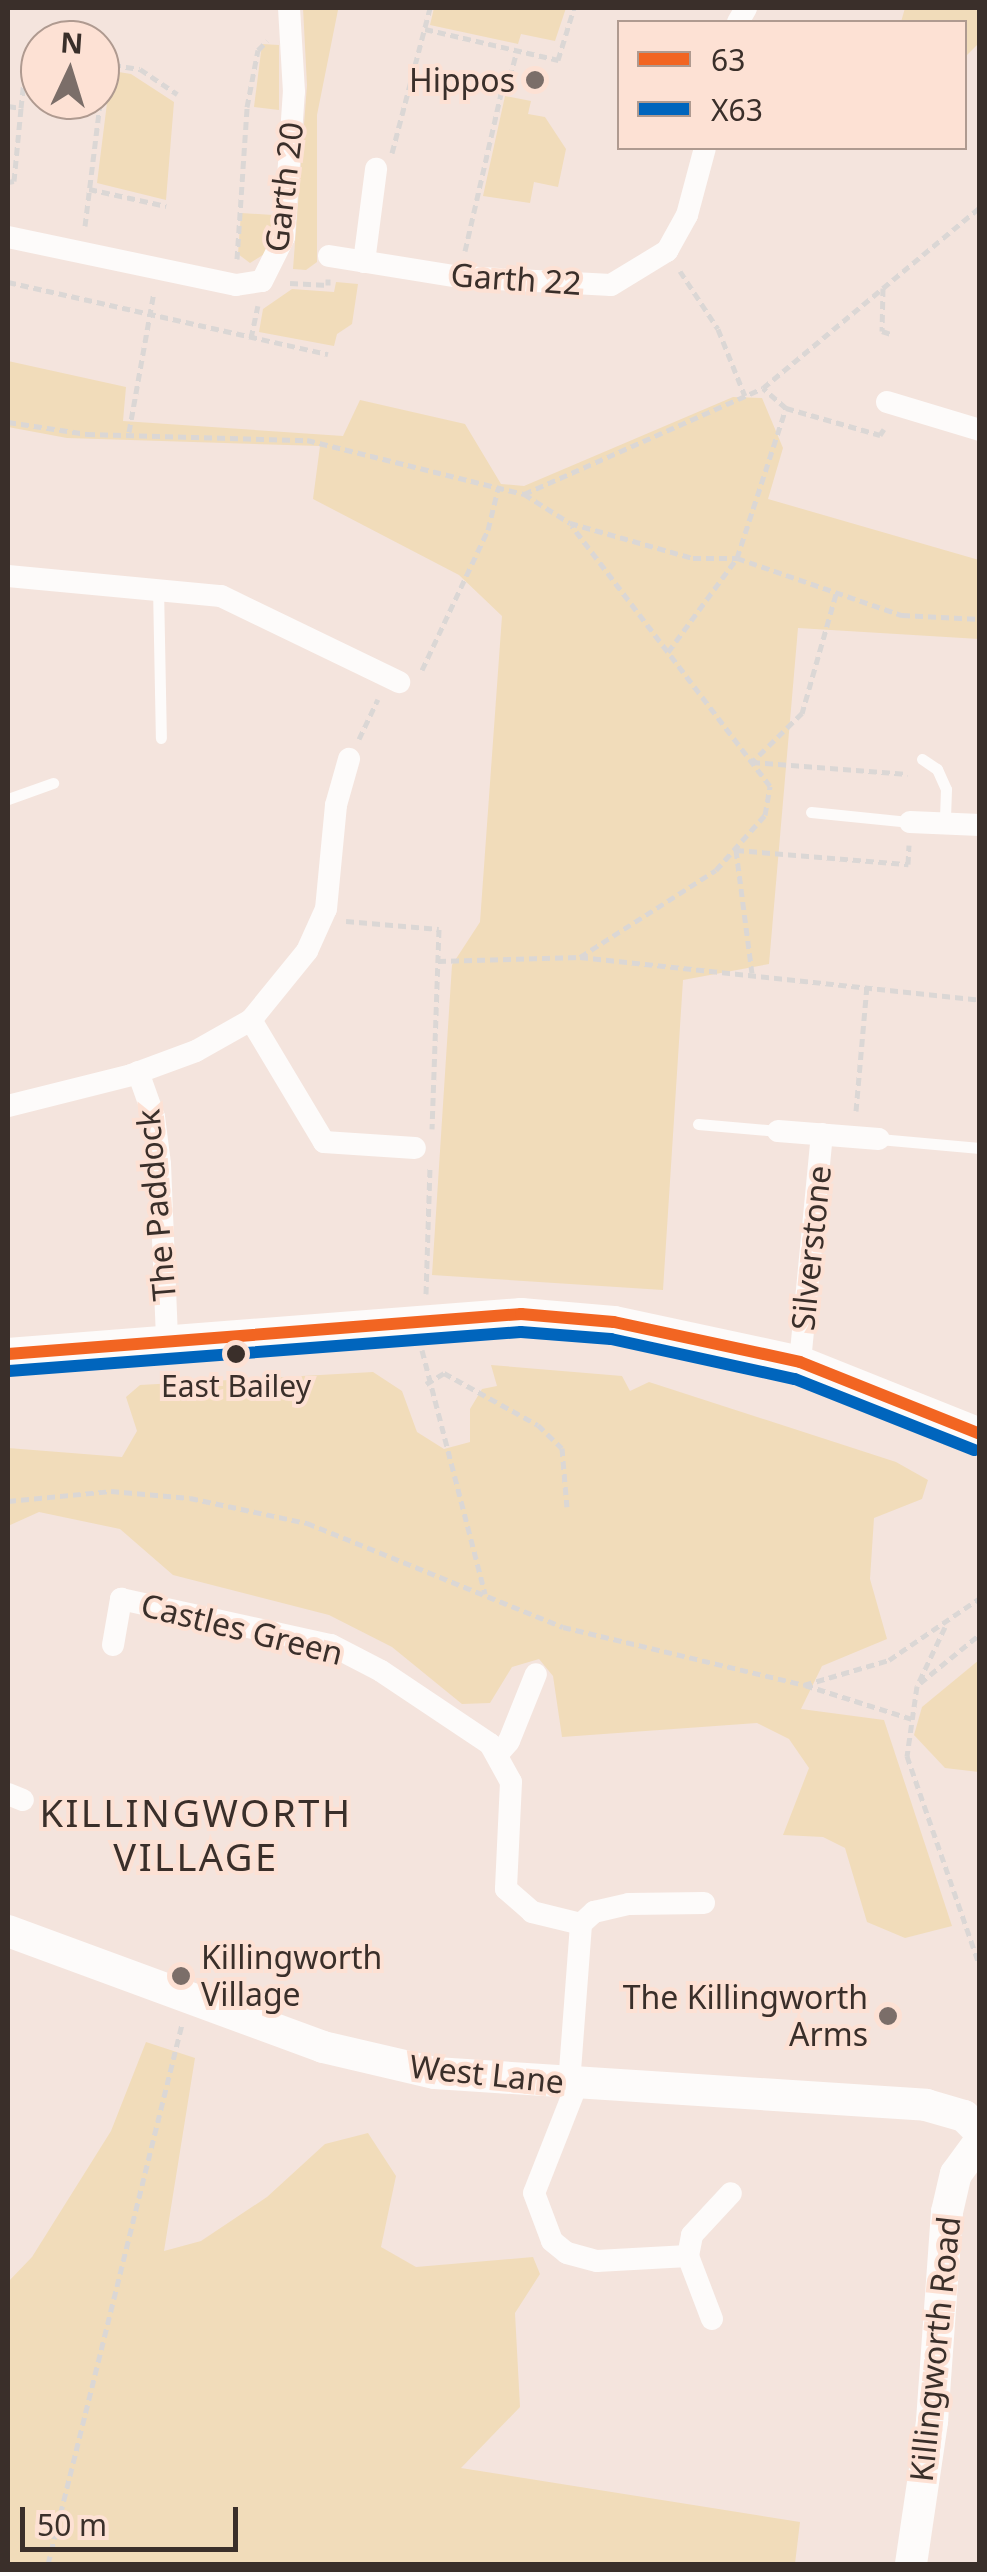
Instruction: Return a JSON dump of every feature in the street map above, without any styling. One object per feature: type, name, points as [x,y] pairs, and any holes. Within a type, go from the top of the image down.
[{"type":"street","name":"Garth 20","points":[[8,237],[236,285],[262,281],[284,237],[294,92],[289,8]]},
{"type":"street","points":[[668,252],[687,215],[703,150]]},
{"type":"street","points":[[364,262],[376,168]]},
{"type":"street","name":"Garth 22","points":[[329,256],[460,277],[611,285],[668,252]]},
{"type":"street","points":[[887,402],[980,430]]},
{"type":"street","points":[[8,576],[158,586],[220,596],[394,680]]},
{"type":"street","name":"The Paddock","points":[[8,1106],[138,1072],[196,1051],[251,1020],[307,951],[321,920],[349,759]]},
{"type":"street","points":[[910,822],[980,825]]},
{"type":"street","points":[[251,1020],[324,1142],[416,1148]]},
{"type":"street","name":"The Paddock","points":[[138,1072],[154,1117],[167,1340]]},
{"type":"street","name":"Silverstone","points":[[778,1130],[879,1139]]},
{"type":"street","name":"Silverstone","points":[[800,1362],[822,1134]]},
{"type":"street","points":[[8,1354],[422,1317],[520,1314],[614,1322],[800,1362],[980,1434]]},
{"type":"street","name":"Castles Green","points":[[113,1645],[121,1599],[332,1645],[381,1670],[490,1744],[497,1755]]},
{"type":"street","points":[[536,1674],[510,1741],[497,1755],[511,1782],[506,1889],[532,1912],[581,1924]]},
{"type":"street","points":[[688,2256],[597,2261],[567,2253],[552,2241],[534,2193],[573,2084],[581,1924],[594,1912],[629,1904],[704,1903]]},
{"type":"street","name":"West Lane","points":[[8,1931],[323,2047],[435,2073],[926,2105],[964,2116],[980,2132]]},
{"type":"street","name":"Killingworth Road","points":[[911,2564],[932,2421],[947,2212],[956,2174],[980,2141]]},
{"type":"street","points":[[712,2319],[688,2256],[692,2235],[731,2192]]},
{"type":"lane","points":[[158,586],[161,738]]},
{"type":"lane","points":[[922,760],[941,777],[945,824]]},
{"type":"lane","points":[[8,800],[53,783]]},
{"type":"lane","points":[[811,812],[910,822]]},
{"type":"lane","points":[[698,1124],[778,1130]]},
{"type":"lane","points":[[879,1139],[980,1148]]},
{"type":"path","points":[[376,168],[397,148],[430,8]]},
{"type":"path","points":[[425,29],[558,60],[574,8]]},
{"type":"path","points":[[236,285],[248,107],[258,50],[272,36]]},
{"type":"path","points":[[460,277],[502,90],[508,90],[517,50]]},
{"type":"path","points":[[120,66],[140,69],[178,94]]},
{"type":"path","points":[[8,182],[14,182],[20,119]]},
{"type":"path","points":[[82,252],[98,120]]},
{"type":"path","points":[[90,188],[166,206]]},
{"type":"path","points":[[524,494],[763,388],[980,207]]},
{"type":"path","points":[[668,252],[718,329],[745,396]]},
{"type":"path","points":[[262,281],[328,285],[329,256]]},
{"type":"path","points":[[128,432],[159,267]]},
{"type":"path","points":[[8,282],[328,354]]},
{"type":"path","points":[[883,288],[882,331],[891,334]]},
{"type":"path","points":[[763,388],[786,408],[880,435],[882,428],[898,433]]},
{"type":"path","points":[[668,652],[738,558],[786,408]]},
{"type":"path","points":[[8,422],[87,434],[128,432],[308,440],[524,494],[570,524],[694,558],[738,558],[902,614],[980,618]]},
{"type":"path","points":[[349,759],[394,680],[409,688],[422,669],[488,530],[498,488]]},
{"type":"path","points":[[570,524],[770,786],[765,815],[736,850],[649,919],[580,957]]},
{"type":"path","points":[[752,762],[802,714],[836,594]]},
{"type":"path","points":[[752,762],[941,777]]},
{"type":"path","points":[[736,850],[908,864],[910,822]]},
{"type":"path","points":[[736,850],[752,973]]},
{"type":"path","points":[[321,920],[439,929],[422,1317],[426,1384],[485,1594]]},
{"type":"path","points":[[438,961],[580,957],[868,984],[980,1000]]},
{"type":"path","points":[[854,1137],[868,984]]},
{"type":"path","points":[[426,1384],[444,1373],[538,1425],[562,1448],[567,1507]]},
{"type":"path","points":[[8,1501],[111,1491],[190,1498],[307,1524],[563,1627],[804,1685],[912,1720]]},
{"type":"path","points":[[804,1685],[890,1660],[980,1598]]},
{"type":"path","points":[[946,1624],[917,1686],[906,1756],[980,1967]]},
{"type":"path","points":[[917,1686],[980,1634]]},
{"type":"path","points":[[48,2564],[188,2000]]},
{"type":"shaded area","points":[[303,8],[338,10],[317,115],[317,262],[306,270],[293,269],[307,85]]},
{"type":"shaded area","points":[[434,8],[566,8],[555,41],[521,34],[518,44],[430,25]]},
{"type":"shaded area","points":[[905,8],[979,8],[979,43],[967,55],[967,20],[902,20]]},
{"type":"shaded area","points":[[262,44],[279,45],[279,110],[254,107]]},
{"type":"shaded area","points":[[120,72],[131,74],[174,102],[166,200],[97,183],[105,120],[120,120]]},
{"type":"shaded area","points":[[505,96],[531,101],[528,114],[545,117],[566,149],[558,187],[534,182],[530,203],[483,196]]},
{"type":"shaded area","points":[[241,213],[273,215],[266,253],[250,263],[238,254]]},
{"type":"shaded area","points":[[336,282],[358,284],[352,324],[337,334],[334,346],[259,332],[263,309],[292,289],[334,292]]},
{"type":"shaded area","points":[[8,361],[126,387],[123,421],[343,436],[360,400],[465,424],[501,484],[524,486],[733,397],[762,398],[783,448],[768,499],[979,560],[979,639],[798,628],[769,964],[683,980],[663,1290],[432,1275],[452,965],[480,922],[502,616],[459,575],[313,499],[320,446],[67,438],[8,427]]},
{"type":"shaded area","points":[[491,1365],[622,1376],[630,1391],[649,1382],[896,1462],[928,1480],[922,1499],[874,1518],[870,1579],[887,1639],[822,1666],[801,1709],[884,1720],[952,1926],[905,1938],[867,1922],[845,1848],[823,1837],[783,1835],[809,1768],[789,1739],[757,1723],[562,1737],[553,1676],[539,1659],[512,1667],[490,1703],[462,1704],[392,1647],[329,1615],[173,1575],[120,1529],[39,1512],[8,1526],[8,1448],[122,1457],[137,1431],[126,1397],[140,1385],[373,1372],[402,1391],[417,1432],[444,1449],[470,1442],[470,1409],[482,1389],[497,1386]]},
{"type":"shaded area","points":[[979,1660],[979,1772],[945,1768],[914,1735],[922,1707]]},
{"type":"shaded area","points":[[146,2042],[195,2058],[164,2251],[201,2241],[267,2197],[325,2144],[368,2133],[396,2176],[381,2247],[416,2267],[533,2257],[540,2274],[515,2313],[520,2407],[461,2468],[800,2522],[795,2564],[8,2564],[8,2282],[32,2257],[111,2131]]},
{"type":"transit line","name":"63","points":[[8,1354],[521,1314],[614,1322],[800,1362],[980,1434]]},
{"type":"transit line","name":"X63","points":[[9,1371],[521,1332],[611,1339],[795,1379],[974,1450]]},
{"type":"place","name":"Hippos","points":[[535,80]]},
{"type":"place","name":"East Bailey","points":[[236,1354]]},
{"type":"place","name":"Killingworth Village","points":[[181,1976]]},
{"type":"place","name":"The Killingworth Arms","points":[[888,2016]]},
{"type":"district","name":"KILLINGWORTH VILLAGE","points":[[196,1835]]}]
